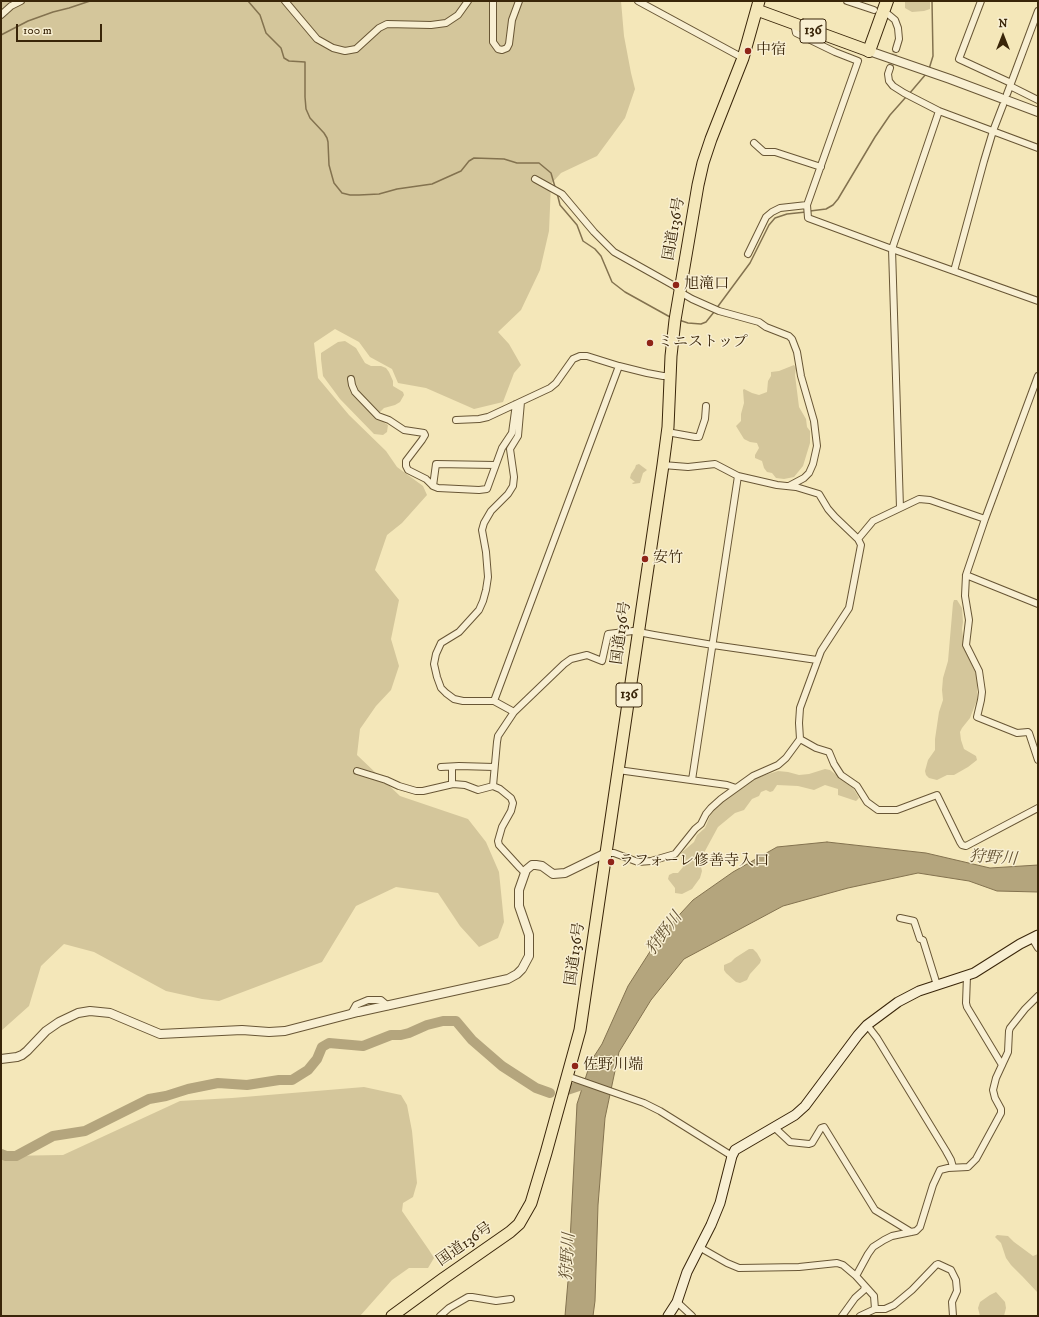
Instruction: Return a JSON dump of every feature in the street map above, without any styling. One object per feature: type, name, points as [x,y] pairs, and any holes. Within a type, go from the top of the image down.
[{"type":"highway","points":[[869,51],[887,1]]},
{"type":"highway","name":"国道136号","points":[[392,1316],[519,1224],[531,1203],[570,1077],[580,1030],[663,465],[667,432],[672,339],[698,185],[711,139],[743,58],[755,4],[794,24],[869,51]]},
{"type":"main road","points":[[668,1316],[677,1302],[687,1272],[720,1203],[732,1156],[735,1150],[795,1115],[805,1106],[867,1025],[901,1000],[919,992],[966,976],[984,967],[1035,936]]},
{"type":"street","points":[[1,15],[11,6],[21,1]]},
{"type":"street","points":[[286,1],[321,43],[345,51],[356,49],[379,28],[387,24],[431,26],[446,23],[458,15],[468,1]]},
{"type":"street","points":[[492,1],[493,42],[498,49],[502,50],[507,48],[512,20],[519,1]]},
{"type":"street","points":[[638,1],[743,58]]},
{"type":"street","points":[[847,1],[874,10]]},
{"type":"street","points":[[981,1],[958,59],[1010,84],[1038,100]]},
{"type":"street","points":[[1007,94],[1038,11]]},
{"type":"street","points":[[889,16],[895,20],[898,28],[900,39],[896,49]]},
{"type":"street","points":[[794,24],[796,33],[835,52],[858,61],[807,206],[807,216],[809,219],[892,250],[1038,301]]},
{"type":"street","points":[[869,51],[1038,112]]},
{"type":"street","points":[[890,68],[888,78],[891,84],[904,93],[939,111],[1038,148]]},
{"type":"street","points":[[954,271],[993,131],[1003,105]]},
{"type":"street","points":[[900,508],[892,250],[939,111]]},
{"type":"street","points":[[754,143],[764,152],[775,152],[821,167]]},
{"type":"street","points":[[535,179],[563,195],[594,232],[614,252],[680,290],[690,298],[719,311],[759,322],[766,327],[789,336],[792,339],[797,352],[801,376],[814,421],[817,446],[813,464],[809,473],[804,478],[789,486]]},
{"type":"street","points":[[748,254],[766,218],[772,212],[780,208],[807,206]]},
{"type":"street","points":[[456,420],[488,417],[554,386],[573,359],[580,356],[587,356],[647,373],[670,376]]},
{"type":"street","points":[[494,701],[619,366]]},
{"type":"street","points":[[1038,376],[966,575],[965,596],[968,620],[966,645],[979,671],[982,692],[977,717],[1017,733],[1030,733],[1038,760]]},
{"type":"street","points":[[351,379],[355,392],[378,416],[389,420],[404,430],[424,433],[425,435],[405,464],[408,470],[426,479],[433,486],[441,488],[486,490],[489,486],[502,448],[512,434],[518,403]]},
{"type":"street","points":[[514,712],[494,701],[463,701],[454,699],[441,688],[434,664],[436,654],[441,643],[459,632],[479,610],[483,601],[488,577],[482,530],[491,511],[508,494],[513,486],[514,477],[510,450],[518,436],[518,403]]},
{"type":"street","points":[[667,432],[695,437],[699,436],[706,414],[706,406]]},
{"type":"street","points":[[433,486],[436,464],[495,466]]},
{"type":"street","points":[[1,1059],[22,1055],[46,1031],[59,1022],[78,1013],[90,1011],[110,1013],[160,1034],[242,1030],[269,1032],[285,1031],[351,1014],[508,979],[522,969],[529,956],[530,948],[527,927],[519,906],[519,890],[524,872],[528,867],[536,865],[542,866],[554,874],[565,874],[606,853],[614,853],[638,862],[651,861],[675,854],[695,829],[701,824],[706,814],[720,799],[753,776],[778,765],[786,758],[800,739],[800,708],[817,660],[822,649],[849,608],[860,545],[858,539],[828,509],[819,494],[796,487],[778,485],[738,476],[715,464],[688,468],[663,465]]},
{"type":"street","points":[[692,780],[738,476]]},
{"type":"street","points":[[858,539],[873,521],[919,499],[930,500],[985,519]]},
{"type":"street","points":[[966,575],[1038,604]]},
{"type":"street","points":[[493,786],[495,751],[498,736],[514,712],[571,659],[587,655],[602,661],[608,634],[631,630],[713,645],[817,660]]},
{"type":"street","points":[[800,739],[816,748],[829,752],[840,774],[857,786],[867,802],[878,810],[898,810],[937,795],[960,842],[966,846],[1038,808]]},
{"type":"street","points":[[452,766],[452,784]]},
{"type":"street","points":[[441,767],[494,766]]},
{"type":"street","points":[[618,770],[692,780],[736,788]]},
{"type":"street","points":[[357,771],[416,791],[423,791],[452,784],[465,785],[478,790],[493,786],[511,798],[513,803],[511,811],[498,837],[499,845],[524,872]]},
{"type":"street","points":[[900,918],[914,921],[920,939],[923,940],[937,986]]},
{"type":"street","points":[[1035,936],[1038,948]]},
{"type":"street","points":[[966,976],[966,1003],[1002,1065]]},
{"type":"street","points":[[856,1276],[873,1247],[892,1236],[916,1231],[920,1227],[933,1185],[938,1173],[943,1168],[968,1167],[974,1162],[1000,1115],[1001,1109],[995,1098],[993,1090],[996,1078],[1008,1052],[1008,1034],[1010,1028],[1038,996]]},
{"type":"street","points":[[867,1025],[888,1056],[946,1151],[953,1168]]},
{"type":"street","points":[[570,1077],[633,1098],[660,1111],[732,1156]]},
{"type":"street","points":[[774,1127],[790,1142],[809,1144],[812,1143],[821,1128],[824,1127],[873,1208],[911,1232]]},
{"type":"street","points":[[699,1247],[739,1268],[799,1267],[837,1262],[856,1276],[874,1296],[875,1309]]},
{"type":"street","points":[[860,1316],[875,1309],[885,1309],[894,1306],[912,1290],[936,1264],[950,1270],[956,1280],[957,1291],[952,1302],[953,1316]]},
{"type":"street","points":[[842,1316],[855,1298],[864,1290],[865,1286]]},
{"type":"street","points":[[440,1316],[468,1297],[496,1301],[511,1299]]},
{"type":"street","points":[[677,1302],[692,1316]]},
{"type":"shaded area","points":[[1,1],[621,1],[624,36],[635,89],[625,118],[597,156],[561,173],[551,184],[549,231],[540,270],[521,310],[498,332],[509,344],[521,365],[514,373],[503,402],[474,409],[426,388],[398,383],[392,369],[370,357],[359,342],[335,329],[314,343],[318,378],[349,415],[386,451],[397,467],[423,486],[427,495],[402,523],[387,535],[375,570],[399,600],[391,639],[399,666],[391,690],[376,706],[360,729],[357,755],[400,796],[468,819],[486,842],[499,872],[504,922],[498,938],[479,947],[460,926],[438,893],[396,887],[356,906],[322,962],[219,1001],[166,991],[94,952],[64,944],[41,966],[29,1006],[1,1031]]},
{"type":"shaded area","points":[[905,1],[930,1],[930,9],[912,12],[905,8]]},
{"type":"shaded area","points":[[345,341],[356,348],[365,363],[371,366],[381,366],[386,368],[393,381],[393,386],[403,392],[404,395],[400,402],[384,408],[379,413],[377,418],[388,425],[387,432],[383,435],[374,434],[340,399],[323,376],[321,353],[338,342]]},
{"type":"shaded area","points":[[794,365],[796,368],[795,375],[799,407],[806,419],[807,427],[810,431],[810,443],[803,466],[794,477],[784,479],[776,478],[772,473],[767,472],[762,461],[755,458],[759,448],[757,443],[744,439],[736,426],[741,421],[744,403],[743,390],[744,389],[759,395],[767,392],[771,372],[779,371]]},
{"type":"shaded area","points":[[639,464],[647,470],[643,473],[640,483],[633,484],[632,483],[635,482],[630,478],[631,474],[636,465]]},
{"type":"shaded area","points":[[954,600],[957,600],[962,608],[963,646],[976,674],[977,683],[977,700],[970,718],[960,732],[961,740],[964,749],[976,756],[977,760],[954,775],[947,775],[937,780],[929,778],[925,771],[928,760],[935,750],[939,712],[943,700],[943,678],[948,661]]},
{"type":"shaded area","points":[[825,769],[830,770],[853,788],[859,798],[856,801],[838,795],[838,789],[825,785],[814,790],[798,786],[777,785],[773,791],[770,792],[766,790],[761,792],[759,796],[752,799],[744,810],[735,813],[718,827],[700,863],[702,871],[700,878],[692,889],[682,894],[675,893],[675,888],[668,879],[669,875],[678,873],[683,867],[681,853],[694,842],[697,835],[705,828],[712,811],[722,801],[753,779],[778,771],[799,775],[809,774]]},
{"type":"shaded area","points":[[749,949],[753,949],[757,953],[761,960],[760,963],[750,974],[747,980],[740,983],[736,982],[726,973],[724,970],[724,965],[731,962]]},
{"type":"shaded area","points":[[364,1087],[401,1095],[407,1105],[412,1131],[417,1183],[413,1197],[403,1203],[402,1211],[434,1258],[428,1268],[409,1268],[392,1280],[360,1316],[1,1316],[1,1156],[63,1155],[180,1101]]},
{"type":"shaded area","points":[[997,1235],[1008,1236],[1033,1256],[1038,1254],[1038,1293],[1006,1258],[1001,1243],[995,1237]]},
{"type":"shaded area","points":[[996,1292],[1005,1302],[1006,1308],[1004,1316],[980,1316],[978,1308],[980,1302]]},
{"type":"water","name":"狩野川","points":[[827,842],[926,853],[990,868],[1038,865],[1038,892],[997,891],[969,881],[918,873],[848,888],[783,906],[684,959],[651,1000],[619,1052],[605,1118],[598,1205],[595,1301],[593,1316],[565,1316],[577,1104],[591,1061],[602,1044],[628,986],[651,950],[669,926],[693,900],[733,872],[777,847]]},
{"type":"waterway","points":[[1,35],[28,21],[90,1]]},
{"type":"waterway","points":[[248,1],[260,15],[266,33],[281,48],[284,58],[289,61],[305,62],[306,109],[310,118],[327,138],[329,165],[334,183],[342,193],[350,195],[379,194],[397,189],[432,184],[461,171],[469,161],[474,158],[504,159],[517,163],[539,163],[551,173],[555,187]]},
{"type":"waterway","points":[[929,69],[933,56],[932,1]]},
{"type":"waterway","points":[[909,94],[926,74]]},
{"type":"waterway","points":[[810,211],[826,209],[833,205],[875,137],[890,115],[906,97]]},
{"type":"waterway","points":[[557,193],[560,205],[577,225],[583,241],[595,249],[601,256],[612,282],[625,292],[670,317]]},
{"type":"waterway","points":[[716,309],[750,263],[769,225],[775,218],[787,214],[806,212]]},
{"type":"waterway","points":[[679,320],[688,323],[701,324],[706,322],[714,312]]},
{"type":"waterway","points":[[1,1154],[6,1156],[16,1156],[53,1136],[85,1131],[149,1099],[166,1096],[188,1089],[218,1083],[247,1085],[279,1080],[292,1080],[308,1070],[317,1059],[322,1047],[329,1043],[363,1046],[391,1035],[409,1033],[427,1025],[443,1021],[456,1021],[472,1040],[502,1066],[536,1088],[550,1093]]},
{"type":"waterway","points":[[564,1091],[594,1081]]},
{"type":"tunnel","points":[[890,68],[896,49]]},
{"type":"place","name":"中宿","points":[[748,51]]},
{"type":"place","name":"旭滝口","points":[[676,285]]},
{"type":"place","name":"ミニストップ","points":[[650,343]]},
{"type":"place","name":"安竹","points":[[645,559]]},
{"type":"place","name":"ラフォーレ修善寺入口","points":[[611,862]]},
{"type":"place","name":"佐野川端","points":[[575,1066]]}]
